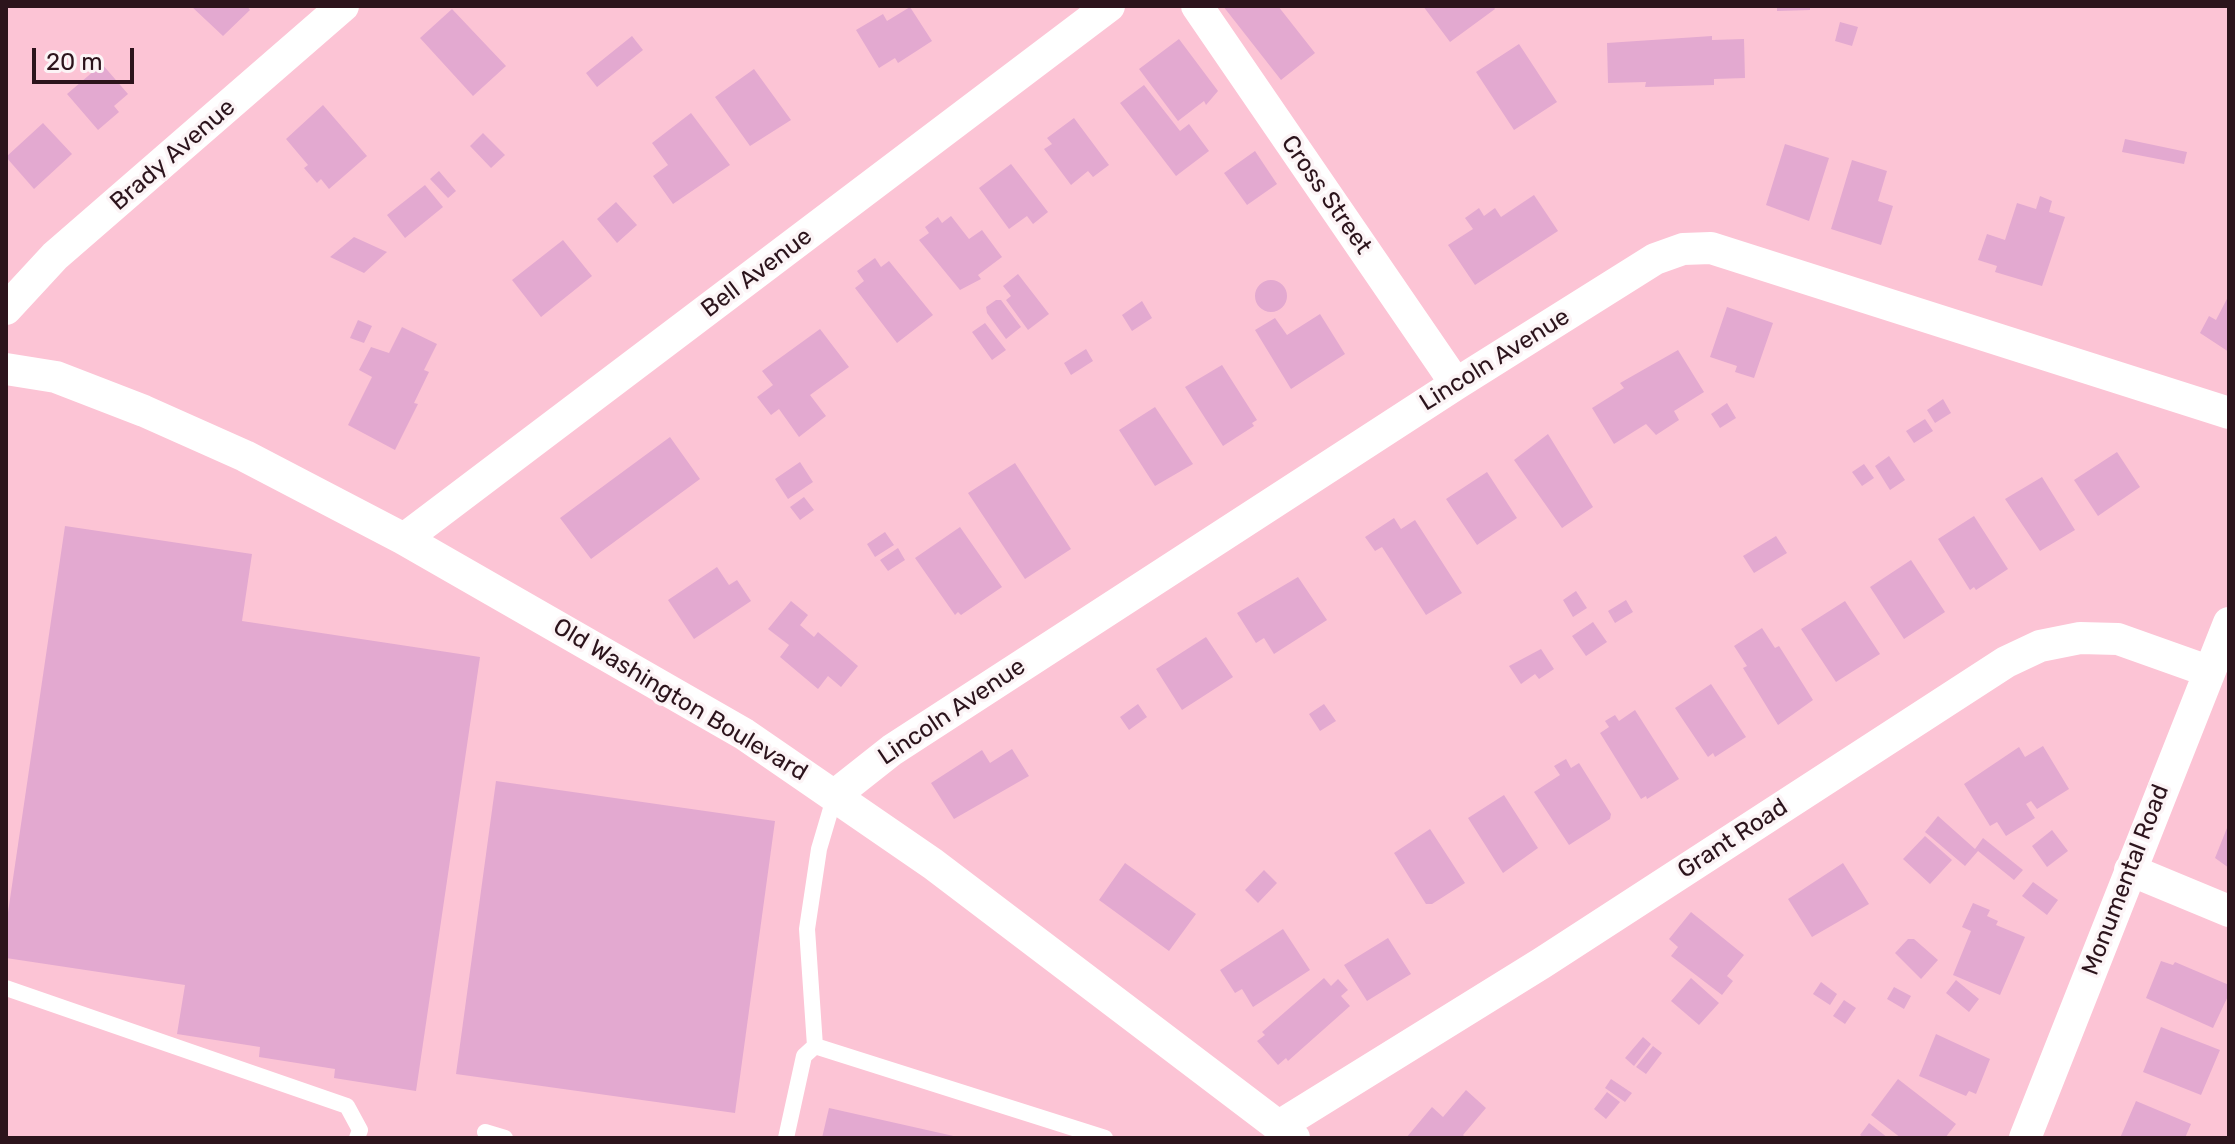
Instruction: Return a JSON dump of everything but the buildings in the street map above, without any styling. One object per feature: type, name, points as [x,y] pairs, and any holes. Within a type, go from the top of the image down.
[{"type":"street","name":"Brady Avenue","points":[[6,309],[55,256],[343,6]]},
{"type":"street","name":"Bell Avenue","points":[[404,539],[1109,6]]},
{"type":"street","name":"Cross Street","points":[[1197,6],[1456,384]]},
{"type":"street","name":"Lincoln Avenue","points":[[835,795],[892,750],[1456,384],[1655,259],[1683,249],[1711,248],[2229,413]]},
{"type":"street","name":"Old Washington Boulevard","points":[[6,369],[56,377],[144,411],[245,456],[404,539],[744,734],[835,795],[1287,1132]]},
{"type":"street","name":"Monumental Road","points":[[2025,1138],[2229,623]]},
{"type":"street","name":"Grant Road","points":[[1287,1132],[2006,662],[2040,646],[2080,638],[2118,639],[2208,671]]},
{"type":"street","points":[[2130,870],[2229,911]]},
{"type":"lane","points":[[815,1046],[807,929],[819,849],[835,795]]},
{"type":"lane","points":[[6,988],[347,1106],[360,1130],[357,1138]]},
{"type":"lane","points":[[786,1138],[804,1056],[815,1046]]},
{"type":"lane","points":[[815,1046],[1105,1138]]},
{"type":"lane","points":[[485,1132],[505,1138]]}]
